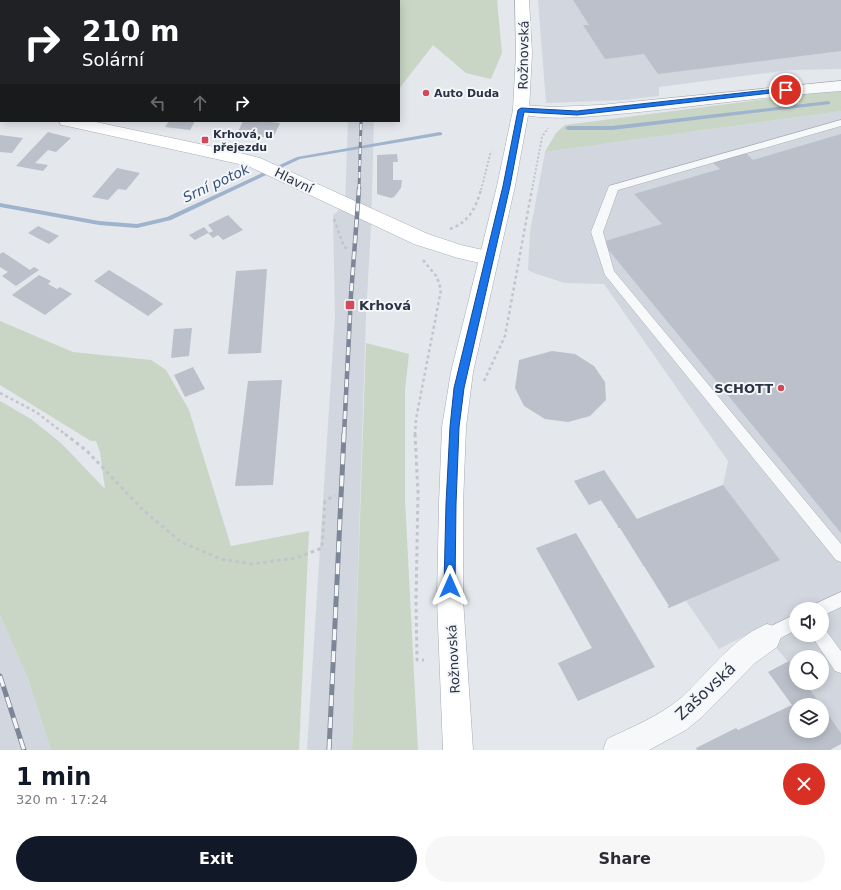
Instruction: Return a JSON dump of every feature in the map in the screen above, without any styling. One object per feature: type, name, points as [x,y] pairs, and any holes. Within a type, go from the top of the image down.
[{"type":"main road","name":"Rožnovská","points":[[458,750],[450,599],[451,504],[454,427],[460,383],[508,180],[521,110],[524,53],[522,0]]},
{"type":"main road","name":"Hlavní","points":[[72,122],[228,154],[270,169],[421,239],[452,250],[489,258]]},
{"type":"street","points":[[521,110],[577,113],[801,88],[841,86]]},
{"type":"street","name":"Zašovská","points":[[618,750],[676,720],[692,707],[745,653],[767,637]]},
{"type":"lane","points":[[841,123],[613,188],[597,232],[609,272],[841,555]]},
{"type":"lane","points":[[829,605],[841,599]]},
{"type":"lane","points":[[767,637],[789,626]]},
{"type":"lane","points":[[824,642],[841,665]]},
{"type":"path","points":[[484,382],[505,336],[542,137],[544,132],[552,124]]},
{"type":"path","points":[[445,230],[458,226],[469,218],[478,200],[492,147]]},
{"type":"path","points":[[333,215],[344,247],[349,250]]},
{"type":"path","points":[[422,259],[437,277],[441,290],[416,419],[415,447],[418,493],[416,601],[417,660],[424,660]]},
{"type":"path","points":[[0,393],[36,412],[87,450],[142,509],[180,542],[221,559],[252,564],[296,558],[322,548],[325,501],[335,495]]},
{"type":"shaded area","points":[[538,0],[841,0],[841,69],[790,70],[659,87],[659,96],[624,100],[546,103]]},
{"type":"shaded area","points":[[841,111],[841,733],[829,716],[829,698],[816,698],[810,690],[829,690],[829,650],[789,650],[789,663],[767,637],[758,629],[719,649],[686,601],[703,593],[649,514],[723,485],[728,461],[604,284],[565,283],[528,270],[530,232],[545,152]]},
{"type":"shaded area","points":[[348,122],[374,122],[371,227],[366,315],[352,750],[307,750],[335,316],[333,215],[345,205]]},
{"type":"shaded area","points":[[0,615],[28,679],[51,750],[0,750]]},
{"type":"green space","points":[[400,0],[497,0],[502,53],[491,79],[466,73],[433,45],[400,88]]},
{"type":"green space","points":[[841,91],[841,111],[545,152],[556,133],[565,125],[813,93]]},
{"type":"green space","points":[[0,321],[73,352],[151,360],[166,370],[189,410],[231,546],[309,531],[299,750],[51,750],[28,679],[0,615],[0,401],[31,419],[61,443],[105,489],[100,452],[96,441],[91,441],[0,385]]},
{"type":"green space","points":[[366,343],[409,354],[405,390],[405,500],[418,750],[352,750]]},
{"type":"building","points":[[573,0],[841,0],[841,51],[658,74],[644,54],[605,59],[583,25],[589,25]]},
{"type":"building","points":[[168,122],[194,122],[190,130],[165,127]]},
{"type":"building","points":[[243,122],[280,123],[273,138],[237,134]]},
{"type":"building","points":[[48,132],[71,138],[56,152],[48,150],[35,163],[48,165],[43,171],[16,166]]},
{"type":"building","name":"SCHOTT","points":[[841,134],[841,533],[602,242],[662,224],[634,194],[720,169],[712,162],[745,152],[753,160]]},
{"type":"building","points":[[0,135],[23,138],[12,153],[0,152]]},
{"type":"building","points":[[397,154],[398,162],[393,162],[393,180],[402,180],[401,188],[394,197],[391,198],[377,194],[377,155]]},
{"type":"building","points":[[117,168],[140,173],[126,190],[118,189],[108,200],[92,197]]},
{"type":"building","points":[[228,215],[243,230],[223,240],[218,235],[213,238],[208,233],[195,240],[189,235],[204,227],[209,233],[213,231],[208,225]]},
{"type":"building","points":[[38,226],[59,236],[49,244],[28,233]]},
{"type":"building","points":[[3,252],[30,270],[34,267],[39,270],[16,286],[2,276],[8,272],[0,267],[0,254]]},
{"type":"building","points":[[267,269],[261,353],[228,354],[236,271]]},
{"type":"building","points":[[109,270],[163,304],[148,316],[94,281]]},
{"type":"building","points":[[39,275],[51,281],[48,284],[57,289],[60,287],[72,294],[45,315],[12,295]]},
{"type":"building","points":[[192,328],[189,356],[171,358],[174,329]]},
{"type":"building","points":[[552,351],[575,354],[594,366],[605,382],[606,400],[590,416],[568,422],[545,419],[524,406],[515,388],[519,360]]},
{"type":"building","points":[[193,367],[205,389],[185,397],[174,375]]},
{"type":"building","points":[[282,380],[273,485],[235,486],[248,381]]},
{"type":"building","points":[[604,470],[637,519],[723,485],[780,560],[669,608],[644,566],[641,565],[643,565],[601,500],[589,505],[574,481]]},
{"type":"building","points":[[576,533],[655,667],[578,701],[558,663],[592,648],[536,548]]},
{"type":"building","points":[[789,661],[789,690],[810,690],[816,698],[789,698],[789,701],[768,672]]},
{"type":"building","points":[[789,706],[789,738],[829,738],[829,716],[841,733],[841,744],[830,750],[697,750],[696,748],[736,728],[738,730]]},
{"type":"waterway","name":"Srní potok","points":[[568,128],[612,128],[828,103]]},
{"type":"waterway","name":"Srní potok","points":[[0,205],[99,223],[137,226],[169,219],[299,158],[440,134]]},
{"type":"railway","points":[[359,190],[361,122]]},
{"type":"railway","points":[[344,435],[351,295],[359,189]]},
{"type":"railway","points":[[329,750],[344,434]]},
{"type":"railway","points":[[0,676],[24,750]]},
{"type":"place","name":"Auto Duda","points":[[426,93]]},
{"type":"place","name":"Krhová, u přejezdu","points":[[205,140]]},
{"type":"place","name":"Krhová","points":[[350,305]]},
{"type":"place","name":"SCHOTT","points":[[781,388]]},
{"type":"route","points":[[450,586],[454,427],[459,388],[514,153],[521,110],[577,113],[786,90]]}]
